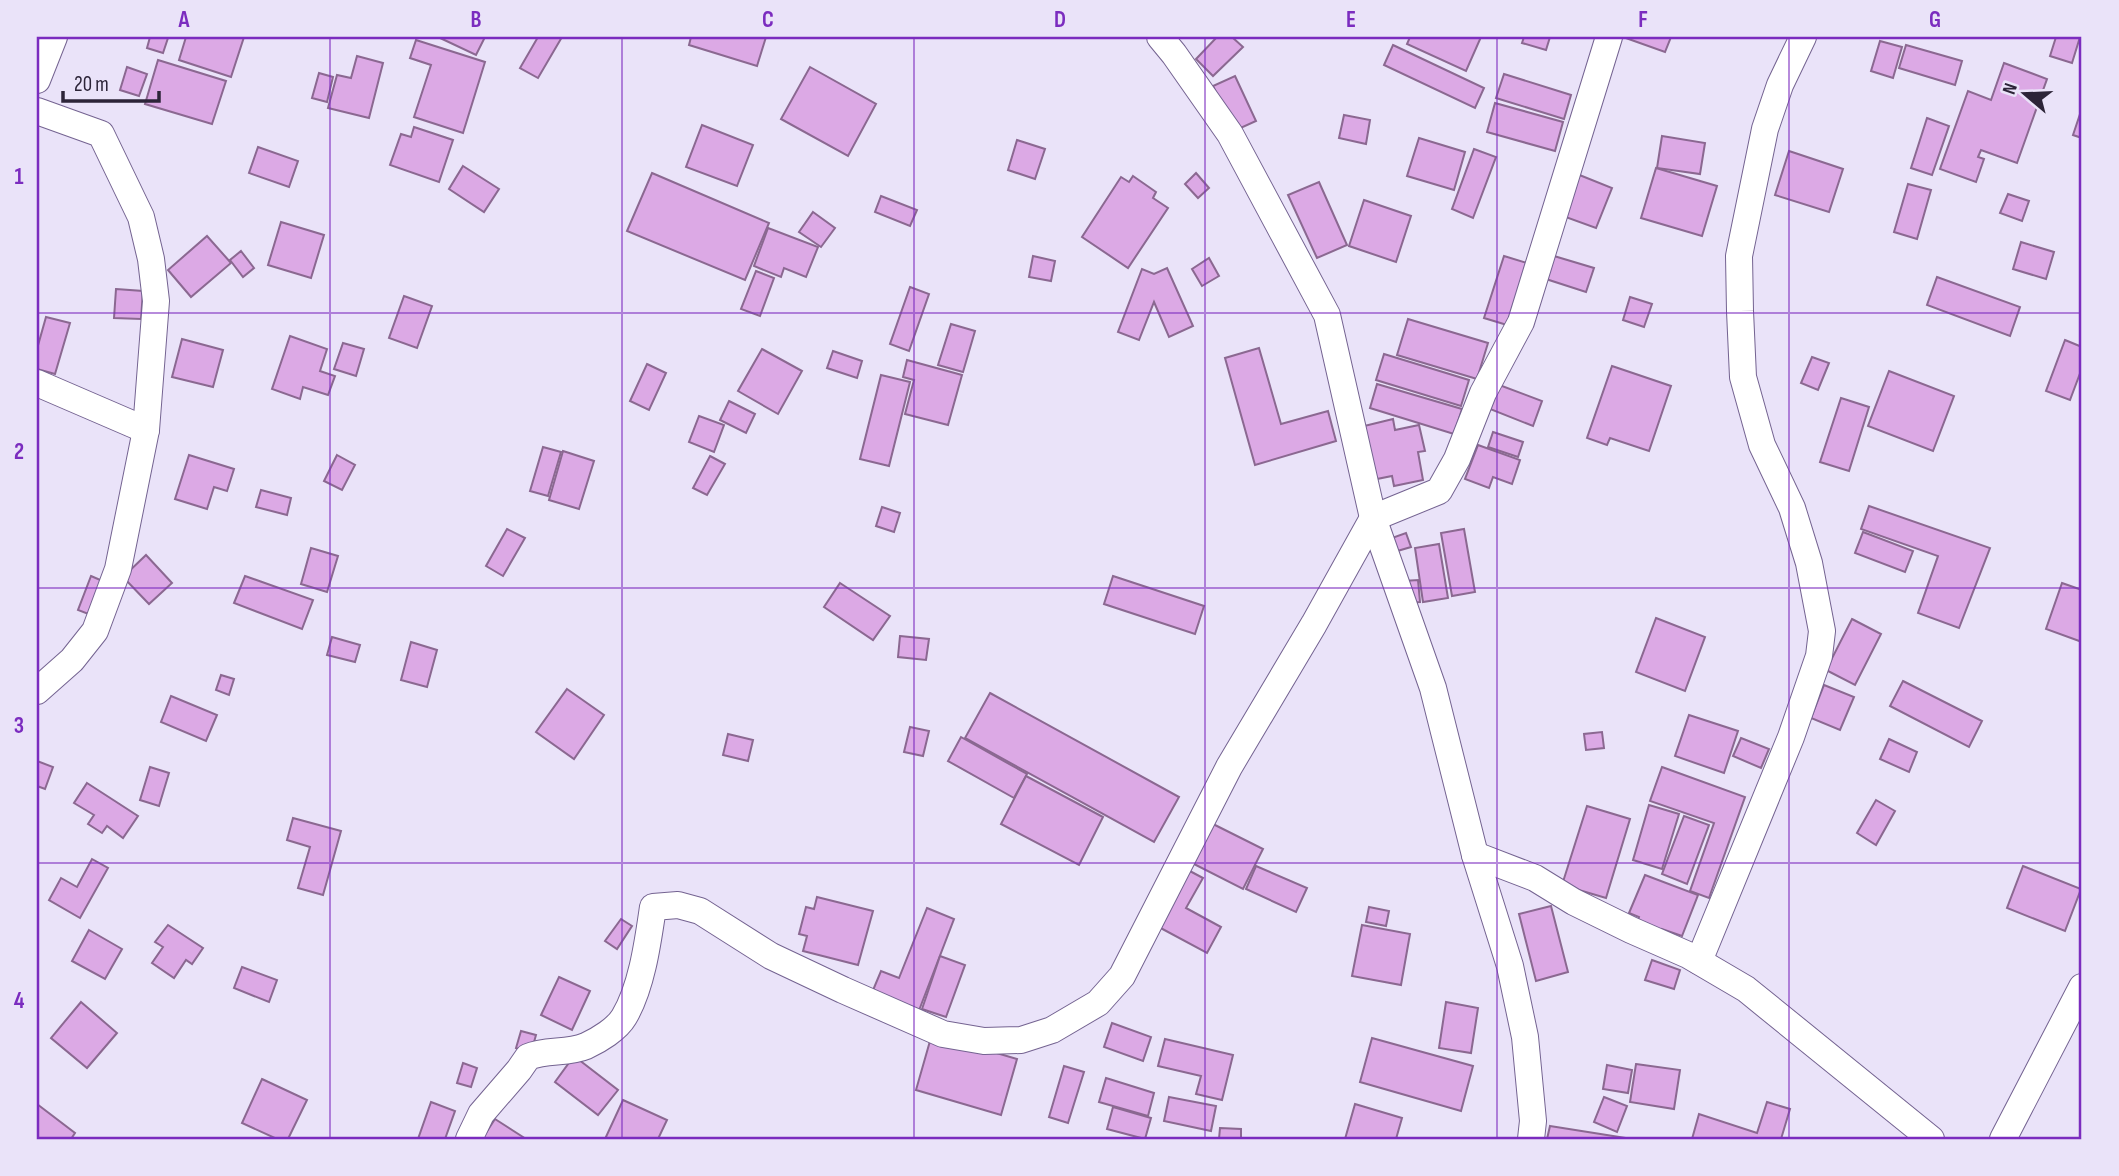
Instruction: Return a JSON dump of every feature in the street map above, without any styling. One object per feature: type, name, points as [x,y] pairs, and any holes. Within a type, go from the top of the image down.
[{"type":"street","points":[[37,80],[54,37]]},
{"type":"street","points":[[1160,37],[1230,134],[1327,315],[1373,518],[1433,688],[1475,855],[1510,966],[1522,1025],[1533,1121],[1531,1139]]},
{"type":"street","points":[[469,1139],[481,1114],[519,1070],[527,1056],[572,1050],[586,1045],[612,1030],[624,1018],[642,972],[653,907],[678,905],[700,911],[771,956],[943,1034],[984,1041],[1021,1040],[1052,1030],[1098,1003],[1122,976],[1229,766],[1314,624],[1373,518],[1439,491],[1457,459],[1483,393],[1521,323],[1609,37]]},
{"type":"street","points":[[1699,961],[1791,737],[1819,656],[1822,631],[1809,564],[1792,508],[1762,445],[1743,377],[1740,311],[1739,256],[1762,143],[1780,85],[1802,37]]},
{"type":"street","points":[[37,111],[100,134],[141,217],[151,259],[156,301],[146,430],[118,569],[95,631],[72,660],[37,691]]},
{"type":"street","points":[[37,383],[146,430]]},
{"type":"street","points":[[1475,855],[1535,878],[1597,913],[1699,961],[1746,989],[1931,1139]]},
{"type":"street","points":[[2003,1139],[2082,987]]},
{"type":"building","points":[[150,37],[168,38],[163,53],[147,48]]},
{"type":"building","points":[[186,37],[244,37],[231,77],[179,60]]},
{"type":"building","points":[[438,37],[485,37],[476,55]]},
{"type":"building","points":[[538,37],[562,37],[538,78],[520,68]]},
{"type":"building","points":[[691,37],[766,37],[757,66],[689,45]]},
{"type":"building","points":[[1217,37],[1232,37],[1243,47],[1213,76],[1196,59]]},
{"type":"building","points":[[1410,37],[1481,37],[1466,71],[1407,44]]},
{"type":"building","points":[[1524,37],[1550,37],[1546,50],[1522,43]]},
{"type":"building","points":[[1623,37],[1671,37],[1665,52]]},
{"type":"building","points":[[2056,37],[2080,37],[2072,63],[2050,56]]},
{"type":"building","points":[[416,40],[485,62],[463,133],[414,117],[431,65],[410,58]]},
{"type":"building","points":[[1880,41],[1902,47],[1893,78],[1871,71]]},
{"type":"building","points":[[1393,45],[1484,88],[1475,108],[1384,65]]},
{"type":"building","points":[[1906,45],[1962,61],[1955,85],[1899,68]]},
{"type":"building","points":[[357,56],[383,63],[369,118],[328,108],[337,75],[351,78]]},
{"type":"building","points":[[158,60],[226,81],[212,124],[145,104]]},
{"type":"building","points":[[2004,63],[2047,79],[2017,163],[1981,150],[1978,157],[1984,159],[1976,182],[1940,169],[1968,91],[1991,100]]},
{"type":"building","points":[[127,67],[147,74],[139,96],[120,90]]},
{"type":"building","points":[[810,67],[876,104],[848,156],[781,119]]},
{"type":"building","points":[[319,73],[333,77],[327,102],[312,98]]},
{"type":"building","points":[[1504,74],[1571,95],[1564,119],[1496,98]]},
{"type":"building","points":[[1235,76],[1256,121],[1234,131],[1213,86]]},
{"type":"building","points":[[1495,103],[1563,122],[1555,151],[1487,132]]},
{"type":"building","points":[[2082,108],[2082,138],[2073,135]]},
{"type":"building","points":[[1344,115],[1370,120],[1366,144],[1339,138]]},
{"type":"building","points":[[1927,118],[1949,126],[1932,175],[1911,168]]},
{"type":"building","points":[[702,125],[753,145],[737,186],[686,167]]},
{"type":"building","points":[[414,127],[453,140],[439,182],[390,165],[401,134],[411,137]]},
{"type":"building","points":[[1662,136],[1705,143],[1700,174],[1657,168]]},
{"type":"building","points":[[1419,138],[1465,152],[1454,190],[1407,176]]},
{"type":"building","points":[[1017,140],[1045,149],[1035,179],[1008,170]]},
{"type":"building","points":[[258,147],[298,161],[289,187],[249,173]]},
{"type":"building","points":[[1474,149],[1496,157],[1473,218],[1452,209]]},
{"type":"building","points":[[1789,151],[1843,169],[1829,212],[1775,195]]},
{"type":"building","points":[[463,166],[499,189],[484,212],[449,189]]},
{"type":"building","points":[[1656,168],[1717,186],[1702,236],[1641,218]]},
{"type":"building","points":[[652,173],[769,223],[745,280],[627,231]]},
{"type":"building","points":[[1196,173],[1209,188],[1198,198],[1185,184]]},
{"type":"building","points":[[1577,174],[1612,188],[1596,228],[1560,215]]},
{"type":"building","points":[[1133,176],[1156,192],[1153,198],[1168,208],[1128,268],[1082,237],[1121,177],[1129,182]]},
{"type":"building","points":[[1319,182],[1347,245],[1317,258],[1288,195]]},
{"type":"building","points":[[1908,184],[1931,190],[1917,239],[1894,232]]},
{"type":"building","points":[[2008,194],[2029,201],[2022,221],[2000,213]]},
{"type":"building","points":[[881,196],[917,210],[910,226],[875,212]]},
{"type":"building","points":[[1364,200],[1411,216],[1396,262],[1349,246]]},
{"type":"building","points":[[813,212],[835,228],[821,247],[799,232]]},
{"type":"building","points":[[281,222],[324,235],[311,278],[268,265]]},
{"type":"building","points":[[768,228],[818,247],[806,277],[784,268],[781,277],[754,266]]},
{"type":"building","points":[[207,236],[231,263],[191,297],[168,270]]},
{"type":"building","points":[[2021,242],[2054,252],[2046,279],[2013,269]]},
{"type":"building","points":[[241,251],[254,268],[243,277],[230,260]]},
{"type":"building","points":[[1033,256],[1055,261],[1051,281],[1029,277]]},
{"type":"building","points":[[1504,256],[1527,263],[1507,325],[1484,318]]},
{"type":"building","points":[[1554,256],[1594,268],[1586,292],[1546,279]]},
{"type":"building","points":[[1209,258],[1219,276],[1202,286],[1192,269]]},
{"type":"building","points":[[1167,268],[1193,326],[1169,337],[1154,302],[1139,340],[1118,332],[1142,269],[1154,274]]},
{"type":"building","points":[[756,271],[774,278],[760,316],[741,309]]},
{"type":"building","points":[[1937,277],[2020,307],[2010,336],[1927,305]]},
{"type":"building","points":[[910,287],[929,294],[909,351],[890,344]]},
{"type":"building","points":[[116,289],[143,291],[141,319],[114,318]]},
{"type":"building","points":[[404,296],[432,306],[417,348],[389,338]]},
{"type":"building","points":[[1630,297],[1652,304],[1644,327],[1623,320]]},
{"type":"building","points":[[46,317],[70,323],[55,374],[37,369],[37,349]]},
{"type":"building","points":[[1408,319],[1488,343],[1477,379],[1397,355]]},
{"type":"building","points":[[951,324],[975,331],[963,372],[938,365]]},
{"type":"building","points":[[290,336],[327,349],[320,371],[335,376],[328,395],[303,387],[300,399],[272,389]]},
{"type":"building","points":[[182,339],[223,350],[213,387],[172,377]]},
{"type":"building","points":[[2065,340],[2082,347],[2082,368],[2070,400],[2046,391]]},
{"type":"building","points":[[343,343],[364,349],[356,376],[334,369]]},
{"type":"building","points":[[1259,348],[1281,424],[1328,411],[1336,441],[1255,465],[1225,358]]},
{"type":"building","points":[[762,349],[802,371],[778,414],[738,391]]},
{"type":"building","points":[[833,351],[862,361],[857,378],[827,368]]},
{"type":"building","points":[[1384,354],[1469,380],[1461,406],[1376,380]]},
{"type":"building","points":[[1812,357],[1829,363],[1818,390],[1801,383]]},
{"type":"building","points":[[907,360],[962,375],[948,425],[905,414],[914,380],[903,377]]},
{"type":"building","points":[[647,364],[666,373],[649,410],[630,401]]},
{"type":"building","points":[[1612,366],[1671,386],[1649,451],[1610,438],[1607,445],[1587,438]]},
{"type":"building","points":[[1889,371],[1954,396],[1933,451],[1868,426]]},
{"type":"building","points":[[881,375],[910,382],[889,466],[860,459]]},
{"type":"building","points":[[1494,383],[1542,401],[1533,426],[1485,407]]},
{"type":"building","points":[[1377,384],[1462,409],[1454,434],[1370,408]]},
{"type":"building","points":[[1841,398],[1869,407],[1849,471],[1820,462]]},
{"type":"building","points":[[729,401],[755,414],[746,433],[720,420]]},
{"type":"building","points":[[699,416],[724,425],[714,452],[689,442]]},
{"type":"building","points":[[1393,419],[1395,430],[1419,425],[1425,451],[1418,452],[1423,480],[1394,486],[1392,476],[1367,481],[1356,428]]},
{"type":"building","points":[[1493,432],[1523,442],[1518,457],[1488,447]]},
{"type":"building","points":[[1478,445],[1520,460],[1512,484],[1493,477],[1489,488],[1465,479]]},
{"type":"building","points":[[543,447],[561,452],[548,496],[530,491]]},
{"type":"building","points":[[563,451],[594,461],[579,509],[549,500]]},
{"type":"building","points":[[189,455],[234,469],[227,491],[214,487],[207,509],[175,499]]},
{"type":"building","points":[[337,455],[355,465],[342,490],[324,481]]},
{"type":"building","points":[[710,456],[725,464],[707,495],[693,488]]},
{"type":"building","points":[[261,490],[291,498],[287,515],[256,507]]},
{"type":"building","points":[[1869,506],[1990,548],[1959,628],[1918,613],[1938,556],[1861,529]]},
{"type":"building","points":[[882,507],[900,513],[894,532],[876,526]]},
{"type":"building","points":[[507,529],[525,538],[503,576],[486,566]]},
{"type":"building","points":[[1464,529],[1475,592],[1452,596],[1441,533]]},
{"type":"building","points":[[1863,532],[1913,551],[1905,572],[1855,553]]},
{"type":"building","points":[[1406,533],[1411,547],[1394,552],[1389,539]]},
{"type":"building","points":[[1439,544],[1448,598],[1423,602],[1415,548]]},
{"type":"building","points":[[311,548],[338,556],[327,592],[301,584]]},
{"type":"building","points":[[146,555],[172,583],[149,604],[123,577]]},
{"type":"building","points":[[91,576],[105,582],[91,615],[78,610]]},
{"type":"building","points":[[245,576],[313,600],[302,629],[234,603]]},
{"type":"building","points":[[1113,576],[1204,606],[1195,634],[1104,604]]},
{"type":"building","points":[[1418,580],[1420,602],[1405,603],[1403,581]]},
{"type":"building","points":[[840,583],[890,616],[873,640],[824,607]]},
{"type":"building","points":[[2062,583],[2082,590],[2082,642],[2046,629]]},
{"type":"building","points":[[1656,618],[1705,637],[1685,691],[1636,672]]},
{"type":"building","points":[[1852,619],[1881,634],[1855,685],[1826,670]]},
{"type":"building","points":[[900,636],[929,639],[926,660],[898,657]]},
{"type":"building","points":[[332,637],[360,645],[355,662],[327,655]]},
{"type":"building","points":[[411,642],[437,650],[427,687],[401,680]]},
{"type":"building","points":[[221,675],[234,679],[229,695],[216,690]]},
{"type":"building","points":[[1903,681],[1982,721],[1969,747],[1890,706]]},
{"type":"building","points":[[1824,685],[1854,697],[1840,730],[1811,718]]},
{"type":"building","points":[[567,689],[604,715],[574,759],[536,732]]},
{"type":"building","points":[[990,693],[1179,797],[1154,842],[965,738]]},
{"type":"building","points":[[171,696],[217,715],[206,741],[161,722]]},
{"type":"building","points":[[1689,715],[1738,731],[1724,773],[1675,756]]},
{"type":"building","points":[[910,727],[929,731],[923,756],[904,752]]},
{"type":"building","points":[[1602,732],[1604,748],[1586,750],[1584,734]]},
{"type":"building","points":[[728,734],[753,740],[748,761],[723,755]]},
{"type":"building","points":[[961,737],[1027,774],[1014,798],[948,761]]},
{"type":"building","points":[[1741,738],[1769,749],[1761,768],[1733,756]]},
{"type":"building","points":[[1889,739],[1917,752],[1909,772],[1880,759]]},
{"type":"building","points":[[37,761],[53,767],[45,789],[37,786]]},
{"type":"building","points":[[150,767],[169,773],[159,806],[140,800]]},
{"type":"building","points":[[1662,767],[1745,797],[1709,898],[1690,891],[1714,823],[1650,801]]},
{"type":"building","points":[[1026,776],[1103,817],[1079,865],[1001,824]]},
{"type":"building","points":[[87,783],[138,816],[123,838],[107,826],[102,833],[88,824],[94,815],[74,803]]},
{"type":"building","points":[[1876,800],[1895,811],[1876,845],[1857,833]]},
{"type":"building","points":[[1649,805],[1679,814],[1662,869],[1633,860]]},
{"type":"building","points":[[1587,806],[1630,819],[1606,898],[1562,885]]},
{"type":"building","points":[[1684,816],[1709,825],[1687,884],[1662,874]]},
{"type":"building","points":[[293,818],[341,831],[323,895],[298,888],[310,847],[287,840]]},
{"type":"building","points":[[1209,822],[1263,849],[1243,889],[1190,862]]},
{"type":"building","points":[[92,859],[108,868],[80,918],[49,900],[61,878],[77,887]]},
{"type":"building","points":[[1256,866],[1307,888],[1296,912],[1246,889]]},
{"type":"building","points":[[2023,866],[2081,889],[2065,931],[2007,908]]},
{"type":"building","points":[[1186,869],[1203,878],[1186,908],[1221,927],[1207,953],[1155,925]]},
{"type":"building","points":[[1645,875],[1698,895],[1682,936],[1662,929],[1661,933],[1637,923],[1639,917],[1629,913]]},
{"type":"building","points":[[817,897],[873,911],[858,965],[803,951],[807,936],[799,934],[806,907],[814,909]]},
{"type":"building","points":[[1551,906],[1568,972],[1536,981],[1519,914]]},
{"type":"building","points":[[1369,907],[1389,911],[1386,926],[1366,922]]},
{"type":"building","points":[[927,908],[954,919],[918,1013],[871,995],[881,971],[899,978]]},
{"type":"building","points":[[621,919],[632,926],[617,949],[605,941]]},
{"type":"building","points":[[168,925],[203,948],[192,964],[186,960],[174,978],[152,963],[163,947],[155,942]]},
{"type":"building","points":[[1362,925],[1410,934],[1401,985],[1352,976]]},
{"type":"building","points":[[89,930],[122,949],[105,979],[72,961]]},
{"type":"building","points":[[940,956],[965,965],[946,1017],[922,1009]]},
{"type":"building","points":[[1652,960],[1680,970],[1674,989],[1645,980]]},
{"type":"building","points":[[242,967],[277,980],[269,1002],[234,988]]},
{"type":"building","points":[[559,977],[590,991],[572,1030],[541,1015]]},
{"type":"building","points":[[81,1002],[117,1033],[87,1068],[51,1038]]},
{"type":"building","points":[[1446,1002],[1478,1008],[1471,1053],[1439,1048]]},
{"type":"building","points":[[1112,1023],[1151,1037],[1143,1061],[1104,1047]]},
{"type":"building","points":[[521,1031],[536,1035],[531,1053],[516,1048]]},
{"type":"building","points":[[932,1034],[1017,1059],[1001,1115],[916,1090]]},
{"type":"building","points":[[1372,1038],[1473,1066],[1461,1111],[1360,1082]]},
{"type":"building","points":[[1165,1039],[1233,1055],[1222,1100],[1196,1094],[1201,1076],[1158,1066]]},
{"type":"building","points":[[574,1056],[618,1090],[598,1115],[555,1082]]},
{"type":"building","points":[[463,1063],[477,1068],[471,1087],[457,1083]]},
{"type":"building","points":[[1636,1064],[1680,1070],[1674,1109],[1630,1102]]},
{"type":"building","points":[[1607,1065],[1632,1070],[1628,1093],[1603,1089]]},
{"type":"building","points":[[1064,1066],[1084,1072],[1068,1123],[1049,1117]]},
{"type":"building","points":[[1106,1078],[1154,1093],[1148,1116],[1099,1102]]},
{"type":"building","points":[[262,1079],[307,1100],[288,1139],[277,1139],[242,1123]]},
{"type":"building","points":[[1169,1097],[1216,1106],[1211,1131],[1164,1121]]},
{"type":"building","points":[[1604,1097],[1627,1106],[1617,1132],[1594,1122]]},
{"type":"building","points":[[623,1100],[667,1120],[658,1139],[605,1139]]},
{"type":"building","points":[[431,1102],[455,1111],[445,1139],[418,1139]]},
{"type":"building","points":[[1767,1102],[1790,1109],[1781,1139],[1692,1139],[1699,1114],[1757,1133]]},
{"type":"building","points":[[37,1104],[75,1133],[71,1139],[37,1139]]},
{"type":"building","points":[[1355,1104],[1402,1118],[1396,1139],[1345,1139]]},
{"type":"building","points":[[1113,1107],[1151,1118],[1145,1139],[1107,1129]]},
{"type":"building","points":[[495,1119],[526,1139],[482,1139]]},
{"type":"building","points":[[1550,1126],[1632,1139],[1547,1139]]},
{"type":"building","points":[[1220,1128],[1241,1129],[1241,1139],[1219,1139]]}]
